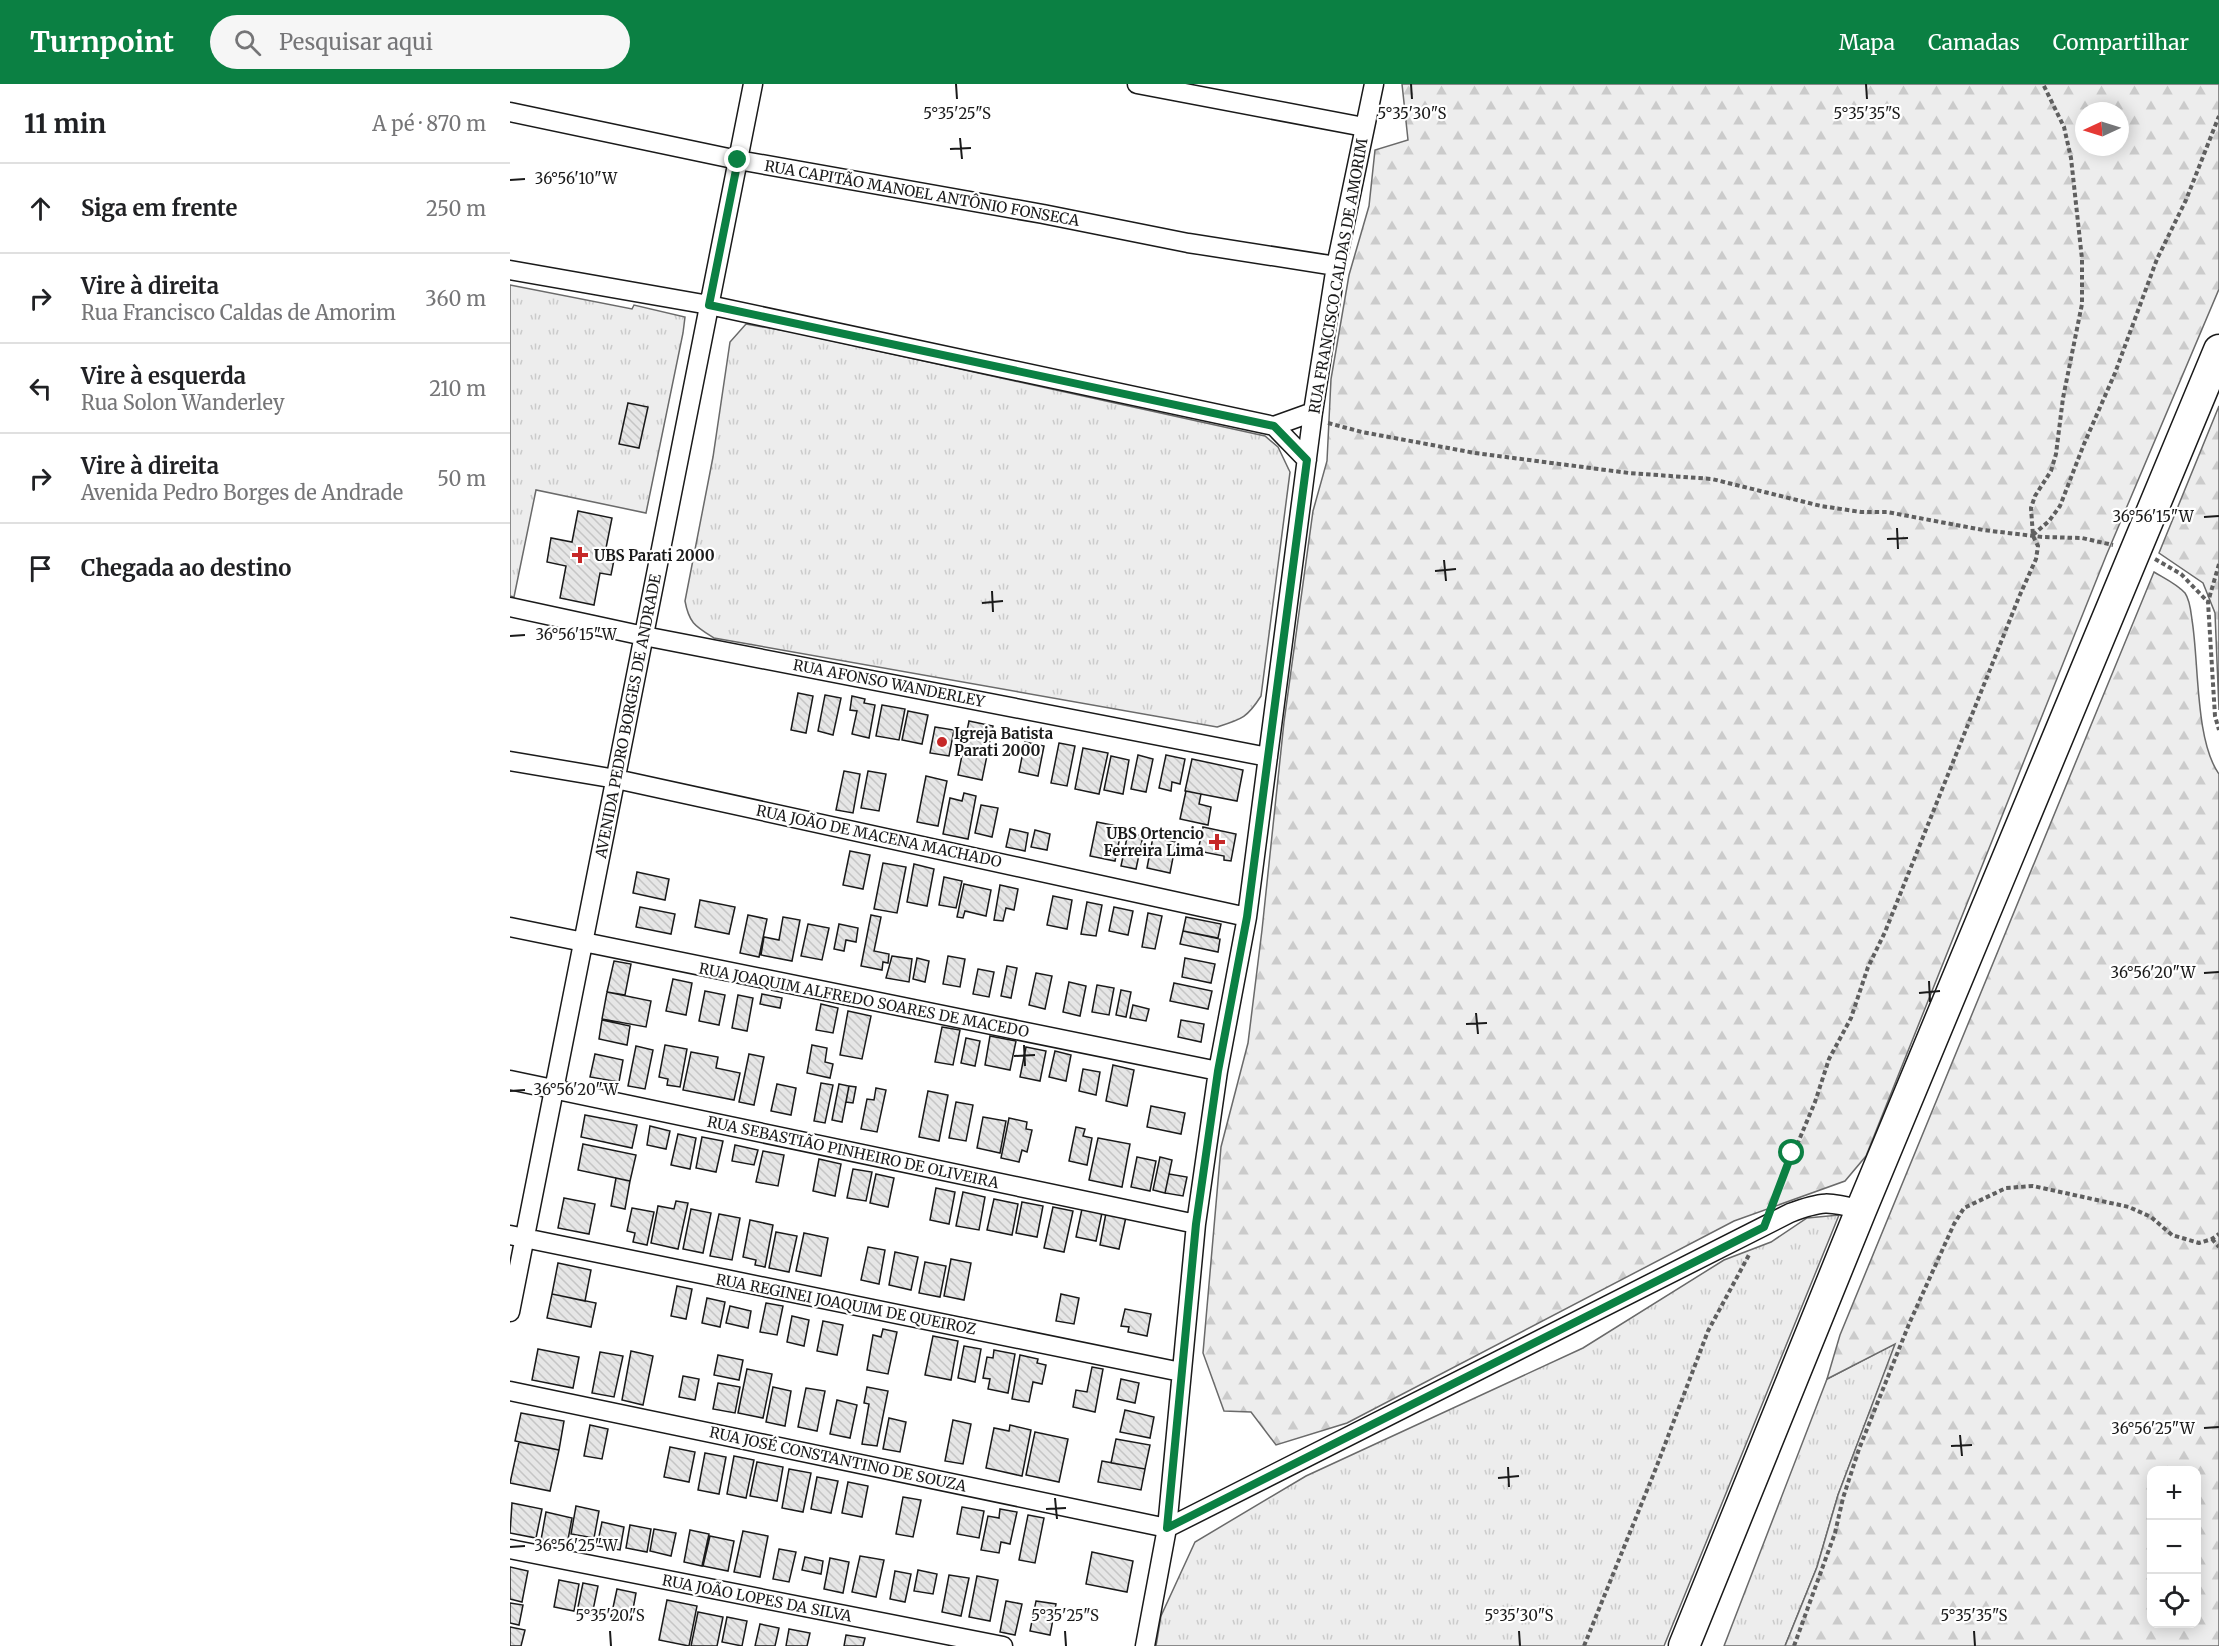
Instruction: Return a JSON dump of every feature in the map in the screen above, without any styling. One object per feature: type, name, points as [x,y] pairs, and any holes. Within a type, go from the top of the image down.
[{"type":"highway","points":[[1684,1646],[1861,1210],[2219,350]]},
{"type":"street","name":"AVENIDA PEDRO BORGES DE ANDRADE","points":[[510,1312],[517,1237],[554,1089],[753,84]]},
{"type":"street","points":[[1137,84],[1364,127]]},
{"type":"street","name":"RUA FRANCISCO CALDAS DE AMORIM","points":[[1145,1646],[1167,1528],[1196,1224],[1218,1071],[1247,917],[1313,416],[1336,266],[1374,84]]},
{"type":"street","name":"RUA CAPITÃO MANOEL ANTÔNIO FONSECA","points":[[510,112],[738,160],[1043,214],[1188,243],[1336,266]]},
{"type":"street","points":[[510,270],[709,305],[1274,426],[1313,416]]},
{"type":"street","points":[[1274,426],[1307,460]]},
{"type":"street","name":"RUA AFONSO WANDERLEY","points":[[510,607],[644,636],[1268,757]]},
{"type":"street","name":"RUA JOÃO DE MACENA MACHADO","points":[[510,761],[616,779],[1247,917]]},
{"type":"street","name":"RUA JOAQUIM ALFREDO SOARES DE MACEDO","points":[[510,927],[1218,1071]]},
{"type":"street","name":"RUA SEBASTIÃO PINHEIRO DE OLIVEIRA","points":[[510,1080],[1196,1224]]},
{"type":"street","points":[[1167,1528],[1790,1213],[1832,1202],[1861,1210]]},
{"type":"street","name":"RUA REGINEI JOAQUIM DE QUEIROZ","points":[[517,1237],[1181,1372]]},
{"type":"street","name":"RUA JOSÉ CONSTANTINO DE SOUZA","points":[[510,1391],[1167,1528]]},
{"type":"street","name":"RUA JOÃO LOPES DA SILVA","points":[[510,1549],[1003,1646]]},
{"type":"path","points":[[1584,1646],[1708,1331],[1764,1227],[1815,1102],[1829,1059],[1851,1018],[1868,967],[1886,932],[2036,559],[2038,546],[2033,536],[2031,508],[2035,496],[2051,471],[2056,454],[2062,398],[2082,304],[2082,259],[2071,158],[2064,127],[2043,84]]},
{"type":"path","points":[[2033,536],[2049,521],[2060,506],[2115,373],[2157,259],[2186,200],[2219,116]]},
{"type":"path","points":[[1313,416],[1362,432],[1475,453],[1629,473],[1712,479],[1821,506],[1861,512],[1887,512],[1973,528],[2033,536],[2082,538],[2115,546],[2137,547],[2181,574],[2208,602]]},
{"type":"path","points":[[2219,564],[2208,602],[2215,716],[2219,730]]},
{"type":"path","points":[[1794,1646],[1835,1533],[1843,1498],[1859,1449],[1909,1324],[1954,1224],[1964,1208],[2006,1188],[2033,1186],[2129,1207],[2151,1217],[2172,1235],[2199,1244],[2219,1234]]},
{"type":"path","points":[[2212,1239],[2219,1247]]},
{"type":"green space","points":[[1402,84],[2219,84],[2219,289],[2106,556],[1866,1156],[1845,1181],[1734,1221],[1347,1423],[1276,1445],[1251,1412],[1224,1411],[1203,1353],[1221,1147],[1248,1043],[1284,722],[1313,511],[1327,461],[1331,379],[1349,275],[1369,206],[1375,150],[1408,140]]},
{"type":"green space","points":[[510,285],[632,309],[634,305],[685,317],[646,513],[536,490],[514,597],[510,596]]},
{"type":"green space","points":[[746,324],[792,332],[1265,436],[1278,447],[1290,472],[1261,696],[1256,703],[1243,717],[1217,727],[714,638],[702,630],[691,619],[685,601],[713,457],[730,342]]},
{"type":"green space","points":[[2219,406],[2219,710],[2215,613],[2203,583],[2159,553]]},
{"type":"green space","points":[[2154,572],[2178,587],[2188,599],[2202,722],[2211,760],[2219,774],[2219,1646],[1785,1646],[1817,1567],[1838,1495],[1895,1344],[1827,1379],[1840,1335]]},
{"type":"green space","points":[[1839,1215],[1664,1646],[1156,1646],[1161,1616],[1195,1542],[1306,1476],[1583,1348],[1724,1260],[1771,1242],[1807,1218]]},
{"type":"green space","points":[[1896,1343],[1838,1495],[1817,1567],[1785,1646],[1724,1646],[1827,1379]]},
{"type":"building","points":[[628,403],[648,407],[639,448],[619,444]]},
{"type":"building","points":[[578,511],[612,518],[606,548],[616,550],[611,575],[600,573],[594,605],[560,598],[566,566],[547,562],[551,538],[572,542]]},
{"type":"building","points":[[798,693],[813,696],[806,733],[791,730]]},
{"type":"building","points":[[825,695],[841,698],[833,735],[818,731]]},
{"type":"building","points":[[852,696],[865,699],[864,703],[875,705],[869,738],[852,734],[857,711],[850,710]]},
{"type":"building","points":[[882,705],[905,709],[899,740],[876,736]]},
{"type":"building","points":[[908,711],[928,715],[922,744],[902,740]]},
{"type":"building","points":[[969,721],[993,726],[982,780],[958,775]]},
{"type":"building","name":"Igreja Batista Parati 2000","points":[[935,727],[954,730],[949,756],[930,753]]},
{"type":"building","points":[[1025,742],[1044,746],[1038,776],[1019,772]]},
{"type":"building","points":[[1059,743],[1075,746],[1067,786],[1051,783]]},
{"type":"building","points":[[1083,748],[1108,753],[1099,794],[1075,789]]},
{"type":"building","points":[[1138,755],[1153,759],[1146,792],[1131,789]]},
{"type":"building","points":[[1166,755],[1185,759],[1180,784],[1172,782],[1171,791],[1159,788]]},
{"type":"building","points":[[1111,756],[1129,760],[1123,794],[1104,790]]},
{"type":"building","points":[[1192,759],[1243,770],[1237,801],[1185,791]]},
{"type":"building","points":[[844,771],[860,774],[853,813],[836,810]]},
{"type":"building","points":[[868,771],[886,774],[879,811],[861,808]]},
{"type":"building","points":[[926,776],[947,781],[938,826],[917,822]]},
{"type":"building","points":[[1186,791],[1201,794],[1199,804],[1211,807],[1208,825],[1180,819]]},
{"type":"building","points":[[964,793],[976,796],[968,839],[943,834],[950,798],[962,801]]},
{"type":"building","points":[[981,805],[998,808],[992,837],[975,833]]},
{"type":"building","points":[[1097,822],[1122,827],[1115,861],[1090,856]]},
{"type":"building","name":"UBS Ortencio Ferreira Lima","points":[[1203,827],[1236,834],[1231,861],[1224,860],[1224,856],[1198,851]]},
{"type":"building","points":[[1010,829],[1028,833],[1025,851],[1006,847]]},
{"type":"building","points":[[1035,830],[1050,834],[1047,850],[1031,847]]},
{"type":"building","points":[[1128,833],[1143,836],[1136,869],[1121,866]]},
{"type":"building","points":[[1153,837],[1176,842],[1170,873],[1147,868]]},
{"type":"building","points":[[850,851],[870,855],[863,889],[843,885]]},
{"type":"building","points":[[883,863],[906,867],[897,913],[874,909]]},
{"type":"building","points":[[914,864],[934,869],[927,906],[907,902]]},
{"type":"building","points":[[637,872],[669,879],[665,900],[633,893]]},
{"type":"building","points":[[944,877],[962,881],[956,908],[939,905]]},
{"type":"building","points":[[964,884],[991,890],[986,916],[965,911],[963,918],[957,917]]},
{"type":"building","points":[[1000,885],[1018,889],[1014,910],[1006,908],[1003,921],[994,920]]},
{"type":"building","points":[[1053,896],[1072,900],[1067,929],[1047,925]]},
{"type":"building","points":[[700,900],[735,907],[729,934],[695,927]]},
{"type":"building","points":[[1087,902],[1102,905],[1096,936],[1081,934]]},
{"type":"building","points":[[640,907],[675,914],[671,934],[636,927]]},
{"type":"building","points":[[1114,907],[1133,911],[1128,935],[1109,931]]},
{"type":"building","points":[[1148,913],[1162,916],[1155,949],[1142,947]]},
{"type":"building","points":[[748,915],[767,919],[759,957],[740,953]]},
{"type":"building","points":[[871,915],[881,917],[874,951],[889,954],[888,963],[883,962],[882,970],[861,966]]},
{"type":"building","points":[[783,917],[800,920],[792,961],[761,955],[764,937],[779,940]]},
{"type":"building","points":[[1186,917],[1221,924],[1218,938],[1183,931]]},
{"type":"building","points":[[808,924],[829,928],[822,960],[801,956]]},
{"type":"building","points":[[839,924],[858,928],[856,942],[846,940],[844,951],[834,949]]},
{"type":"building","points":[[1183,931],[1220,939],[1218,952],[1180,944]]},
{"type":"building","points":[[892,956],[912,959],[909,982],[886,978]]},
{"type":"building","points":[[948,956],[965,959],[960,987],[943,984]]},
{"type":"building","points":[[917,958],[929,961],[925,982],[913,979]]},
{"type":"building","points":[[1185,958],[1215,964],[1211,983],[1182,977]]},
{"type":"building","points":[[614,961],[631,964],[625,995],[607,992]]},
{"type":"building","points":[[1007,966],[1017,968],[1011,998],[1001,996]]},
{"type":"building","points":[[978,969],[994,972],[989,997],[973,994]]},
{"type":"building","points":[[1036,973],[1052,976],[1045,1009],[1029,1005]]},
{"type":"building","points":[[673,979],[692,983],[686,1015],[666,1011]]},
{"type":"building","points":[[1069,982],[1086,986],[1080,1016],[1063,1012]]},
{"type":"building","points":[[1174,983],[1212,991],[1208,1009],[1170,1001]]},
{"type":"building","points":[[1097,985],[1114,988],[1109,1015],[1092,1012]]},
{"type":"building","points":[[1121,990],[1131,992],[1126,1017],[1116,1015]]},
{"type":"building","points":[[705,991],[725,995],[719,1025],[699,1021]]},
{"type":"building","points":[[607,992],[651,1001],[646,1027],[602,1019]]},
{"type":"building","points":[[762,994],[782,998],[780,1008],[760,1004]]},
{"type":"building","points":[[738,995],[753,998],[747,1031],[732,1028]]},
{"type":"building","points":[[821,1004],[838,1008],[833,1033],[816,1030]]},
{"type":"building","points":[[1133,1005],[1149,1009],[1146,1021],[1130,1018]]},
{"type":"building","points":[[848,1011],[871,1016],[862,1059],[840,1055]]},
{"type":"building","points":[[602,1020],[630,1026],[627,1045],[599,1039]]},
{"type":"building","points":[[1181,1020],[1204,1024],[1201,1042],[1178,1037]]},
{"type":"building","points":[[942,1027],[960,1030],[953,1065],[935,1062]]},
{"type":"building","points":[[990,1036],[1016,1041],[1010,1070],[985,1065]]},
{"type":"building","points":[[966,1038],[980,1041],[975,1066],[961,1063]]},
{"type":"building","points":[[665,1045],[687,1049],[680,1087],[667,1085],[668,1079],[659,1077]]},
{"type":"building","points":[[812,1045],[827,1048],[825,1062],[833,1064],[830,1078],[807,1073]]},
{"type":"building","points":[[636,1046],[653,1050],[645,1089],[628,1086]]},
{"type":"building","points":[[1026,1047],[1046,1051],[1040,1081],[1020,1077]]},
{"type":"building","points":[[1055,1051],[1071,1055],[1066,1081],[1049,1077]]},
{"type":"building","points":[[691,1052],[718,1057],[716,1068],[740,1073],[734,1100],[683,1090]]},
{"type":"building","points":[[595,1054],[623,1060],[619,1082],[590,1077]]},
{"type":"building","points":[[749,1054],[764,1057],[754,1105],[739,1102]]},
{"type":"building","points":[[1113,1065],[1134,1070],[1127,1106],[1106,1101]]},
{"type":"building","points":[[1083,1069],[1100,1072],[1096,1095],[1079,1091]]},
{"type":"building","points":[[821,1083],[833,1085],[825,1123],[814,1121]]},
{"type":"building","points":[[777,1084],[796,1088],[791,1115],[771,1111]]},
{"type":"building","points":[[839,1084],[849,1086],[842,1122],[832,1120]]},
{"type":"building","points":[[849,1086],[856,1087],[853,1103],[846,1102]]},
{"type":"building","points":[[876,1088],[886,1090],[877,1132],[861,1129],[867,1099],[874,1100]]},
{"type":"building","points":[[928,1091],[948,1095],[939,1141],[919,1137]]},
{"type":"building","points":[[956,1102],[973,1105],[966,1141],[949,1138]]},
{"type":"building","points":[[1151,1106],[1185,1113],[1181,1134],[1147,1127]]},
{"type":"building","points":[[585,1115],[637,1125],[632,1148],[581,1137]]},
{"type":"building","points":[[983,1117],[1006,1121],[1000,1153],[977,1148]]},
{"type":"building","points":[[1009,1118],[1027,1122],[1026,1129],[1032,1130],[1027,1152],[1022,1150],[1019,1162],[1001,1158]]},
{"type":"building","points":[[650,1126],[670,1131],[666,1149],[647,1145]]},
{"type":"building","points":[[1076,1127],[1085,1129],[1083,1136],[1092,1138],[1087,1165],[1069,1161]]},
{"type":"building","points":[[678,1134],[696,1138],[690,1169],[671,1165]]},
{"type":"building","points":[[702,1137],[723,1141],[716,1172],[696,1168]]},
{"type":"building","points":[[1098,1138],[1130,1144],[1122,1187],[1089,1180]]},
{"type":"building","points":[[583,1144],[636,1155],[630,1181],[578,1170]]},
{"type":"building","points":[[735,1145],[758,1150],[754,1165],[732,1161]]},
{"type":"building","points":[[763,1151],[784,1155],[778,1186],[756,1182]]},
{"type":"building","points":[[1137,1157],[1156,1161],[1150,1191],[1131,1187]]},
{"type":"building","points":[[1160,1157],[1172,1160],[1165,1193],[1153,1190]]},
{"type":"building","points":[[819,1159],[841,1164],[835,1196],[813,1191]]},
{"type":"building","points":[[853,1169],[872,1172],[866,1201],[847,1198]]},
{"type":"building","points":[[876,1174],[894,1178],[888,1207],[870,1203]]},
{"type":"building","points":[[1169,1174],[1187,1177],[1183,1196],[1165,1193]]},
{"type":"building","points":[[616,1178],[630,1181],[625,1209],[611,1206]]},
{"type":"building","points":[[936,1188],[955,1192],[949,1224],[930,1220]]},
{"type":"building","points":[[963,1192],[985,1197],[979,1230],[956,1226]]},
{"type":"building","points":[[564,1198],[595,1204],[589,1234],[558,1228]]},
{"type":"building","points":[[994,1199],[1018,1204],[1012,1235],[987,1230]]},
{"type":"building","points":[[676,1201],[688,1203],[678,1249],[651,1243],[658,1206],[674,1209]]},
{"type":"building","points":[[1022,1202],[1043,1206],[1037,1237],[1016,1233]]},
{"type":"building","points":[[1053,1207],[1073,1211],[1064,1252],[1044,1248]]},
{"type":"building","points":[[632,1208],[654,1212],[647,1245],[633,1242],[635,1233],[627,1231]]},
{"type":"building","points":[[691,1209],[711,1213],[703,1253],[683,1249]]},
{"type":"building","points":[[1082,1209],[1102,1213],[1096,1241],[1076,1237]]},
{"type":"building","points":[[1106,1213],[1126,1217],[1119,1249],[1100,1245]]},
{"type":"building","points":[[719,1214],[740,1218],[732,1260],[710,1256]]},
{"type":"building","points":[[750,1220],[773,1225],[765,1267],[755,1265],[756,1260],[743,1257]]},
{"type":"building","points":[[776,1232],[797,1236],[789,1272],[769,1268]]},
{"type":"building","points":[[804,1233],[828,1238],[821,1276],[796,1271]]},
{"type":"building","points":[[868,1247],[885,1250],[879,1284],[861,1280]]},
{"type":"building","points":[[895,1252],[918,1257],[911,1290],[889,1285]]},
{"type":"building","points":[[951,1259],[971,1263],[964,1300],[944,1296]]},
{"type":"building","points":[[925,1262],[946,1266],[940,1297],[919,1293]]},
{"type":"building","points":[[558,1263],[591,1270],[585,1301],[552,1294]]},
{"type":"building","points":[[677,1286],[692,1289],[686,1319],[671,1316]]},
{"type":"building","points":[[552,1294],[596,1303],[591,1327],[547,1318]]},
{"type":"building","points":[[1061,1294],[1079,1298],[1074,1324],[1056,1321]]},
{"type":"building","points":[[707,1298],[725,1302],[720,1327],[702,1323]]},
{"type":"building","points":[[766,1303],[783,1306],[777,1335],[760,1332]]},
{"type":"building","points":[[730,1306],[751,1311],[748,1328],[726,1323]]},
{"type":"building","points":[[1125,1309],[1151,1314],[1147,1336],[1128,1332],[1129,1327],[1121,1326]]},
{"type":"building","points":[[792,1316],[809,1320],[804,1346],[787,1342]]},
{"type":"building","points":[[823,1321],[843,1325],[837,1355],[817,1351]]},
{"type":"building","points":[[883,1329],[897,1332],[888,1374],[867,1370],[873,1335],[881,1337]]},
{"type":"building","points":[[933,1336],[958,1341],[951,1380],[925,1375]]},
{"type":"building","points":[[964,1346],[981,1349],[975,1382],[958,1378]]},
{"type":"building","points":[[538,1349],[579,1357],[573,1388],[532,1380]]},
{"type":"building","points":[[994,1350],[1015,1354],[1008,1393],[988,1389],[990,1379],[983,1378],[987,1357],[993,1358]]},
{"type":"building","points":[[631,1351],[653,1356],[643,1405],[622,1400]]},
{"type":"building","points":[[600,1352],[623,1356],[614,1397],[592,1393]]},
{"type":"building","points":[[718,1355],[743,1360],[739,1380],[714,1375]]},
{"type":"building","points":[[1020,1355],[1038,1359],[1037,1363],[1046,1365],[1042,1384],[1033,1382],[1029,1402],[1012,1399]]},
{"type":"building","points":[[1092,1367],[1103,1369],[1095,1412],[1073,1407],[1076,1390],[1087,1392]]},
{"type":"building","points":[[747,1369],[772,1374],[763,1418],[738,1413]]},
{"type":"building","points":[[683,1376],[699,1379],[695,1400],[679,1397]]},
{"type":"building","points":[[1121,1379],[1139,1383],[1135,1403],[1117,1399]]},
{"type":"building","points":[[718,1383],[740,1387],[735,1413],[713,1409]]},
{"type":"building","points":[[773,1387],[791,1391],[785,1426],[766,1422]]},
{"type":"building","points":[[867,1387],[888,1391],[877,1446],[862,1444],[869,1404],[864,1403]]},
{"type":"building","points":[[806,1388],[825,1391],[817,1431],[798,1427]]},
{"type":"building","points":[[837,1400],[857,1405],[850,1438],[830,1434]]},
{"type":"building","points":[[1125,1410],[1154,1417],[1150,1438],[1120,1432]]},
{"type":"building","points":[[521,1413],[564,1421],[559,1450],[515,1441]]},
{"type":"building","points":[[889,1418],[906,1422],[900,1452],[883,1449]]},
{"type":"building","points":[[953,1420],[971,1424],[963,1464],[945,1461]]},
{"type":"building","points":[[590,1425],[608,1429],[602,1459],[584,1456]]},
{"type":"building","points":[[1010,1425],[1031,1430],[1022,1476],[986,1468],[994,1428],[1009,1431]]},
{"type":"building","points":[[1035,1432],[1068,1439],[1059,1482],[1026,1475]]},
{"type":"building","points":[[1116,1439],[1150,1445],[1145,1469],[1111,1463]]},
{"type":"building","points":[[519,1442],[559,1450],[550,1491],[510,1483]]},
{"type":"building","points":[[670,1447],[695,1452],[689,1482],[664,1477]]},
{"type":"building","points":[[705,1453],[726,1457],[719,1494],[698,1490]]},
{"type":"building","points":[[734,1456],[754,1460],[746,1498],[727,1494]]},
{"type":"building","points":[[1102,1461],[1145,1469],[1141,1490],[1098,1482]]},
{"type":"building","points":[[757,1462],[783,1467],[777,1501],[750,1496]]},
{"type":"building","points":[[789,1469],[811,1473],[803,1512],[782,1508]]},
{"type":"building","points":[[817,1477],[838,1481],[831,1513],[811,1509]]},
{"type":"building","points":[[848,1482],[868,1486],[862,1517],[842,1513]]},
{"type":"building","points":[[903,1497],[921,1500],[913,1537],[896,1534]]},
{"type":"building","points":[[512,1503],[542,1509],[536,1538],[510,1533]]},
{"type":"building","points":[[576,1506],[599,1511],[594,1538],[571,1534]]},
{"type":"building","points":[[962,1507],[984,1511],[979,1538],[957,1534]]},
{"type":"building","points":[[1000,1509],[1017,1512],[1010,1544],[1001,1542],[999,1553],[981,1550],[988,1516],[999,1518]]},
{"type":"building","points":[[546,1512],[572,1518],[567,1545],[541,1540]]},
{"type":"building","points":[[1028,1515],[1044,1518],[1035,1563],[1019,1560]]},
{"type":"building","points":[[602,1522],[624,1527],[620,1550],[597,1546]]},
{"type":"building","points":[[630,1525],[651,1529],[647,1552],[626,1548]]},
{"type":"building","points":[[654,1529],[676,1533],[671,1556],[650,1551]]},
{"type":"building","points":[[690,1530],[709,1534],[702,1566],[684,1562]]},
{"type":"building","points":[[743,1531],[768,1536],[760,1577],[734,1572]]},
{"type":"building","points":[[710,1536],[734,1541],[728,1571],[703,1566]]},
{"type":"building","points":[[779,1549],[796,1552],[789,1582],[773,1579]]},
{"type":"building","points":[[1092,1552],[1133,1561],[1127,1592],[1086,1584]]},
{"type":"building","points":[[860,1556],[884,1560],[876,1597],[852,1592]]},
{"type":"building","points":[[805,1557],[823,1561],[821,1574],[802,1570]]},
{"type":"building","points":[[830,1558],[849,1562],[843,1593],[824,1589]]},
{"type":"building","points":[[510,1567],[528,1571],[522,1602],[510,1599]]},
{"type":"building","points":[[918,1570],[937,1574],[933,1594],[914,1591]]},
{"type":"building","points":[[895,1571],[911,1574],[905,1602],[890,1599]]},
{"type":"building","points":[[949,1575],[969,1578],[961,1616],[942,1612]]},
{"type":"building","points":[[977,1576],[998,1580],[990,1621],[969,1617]]},
{"type":"building","points":[[559,1580],[579,1584],[574,1611],[554,1607]]},
{"type":"building","points":[[583,1583],[598,1586],[592,1615],[577,1612]]},
{"type":"building","points":[[617,1589],[636,1593],[631,1620],[611,1617]]},
{"type":"building","points":[[667,1600],[697,1606],[689,1646],[659,1640]]},
{"type":"building","points":[[1006,1601],[1022,1604],[1015,1635],[1000,1632]]},
{"type":"building","points":[[1036,1601],[1056,1604],[1050,1635],[1030,1631]]},
{"type":"building","points":[[510,1603],[523,1605],[519,1625],[510,1623]]},
{"type":"building","points":[[698,1612],[723,1617],[717,1646],[691,1646]]},
{"type":"building","points":[[727,1617],[747,1621],[742,1646],[722,1642]]},
{"type":"building","points":[[760,1624],[779,1628],[775,1646],[755,1646]]},
{"type":"building","points":[[510,1627],[525,1630],[521,1646],[510,1646]]},
{"type":"building","points":[[789,1629],[810,1633],[807,1646],[786,1646]]},
{"type":"building","points":[[846,1635],[865,1638],[863,1646],[844,1646]]},
{"type":"place","name":"UBS Parati 2000","points":[[580,555]]},
{"type":"place","name":"Igreja Batista Parati 2000","points":[[942,742]]},
{"type":"place","name":"UBS Ortencio Ferreira Lima","points":[[1217,842]]},
{"type":"route","points":[[738,160],[709,305],[1274,426],[1307,460],[1247,917],[1218,1071],[1196,1224],[1167,1528],[1764,1227],[1792,1153]]}]
